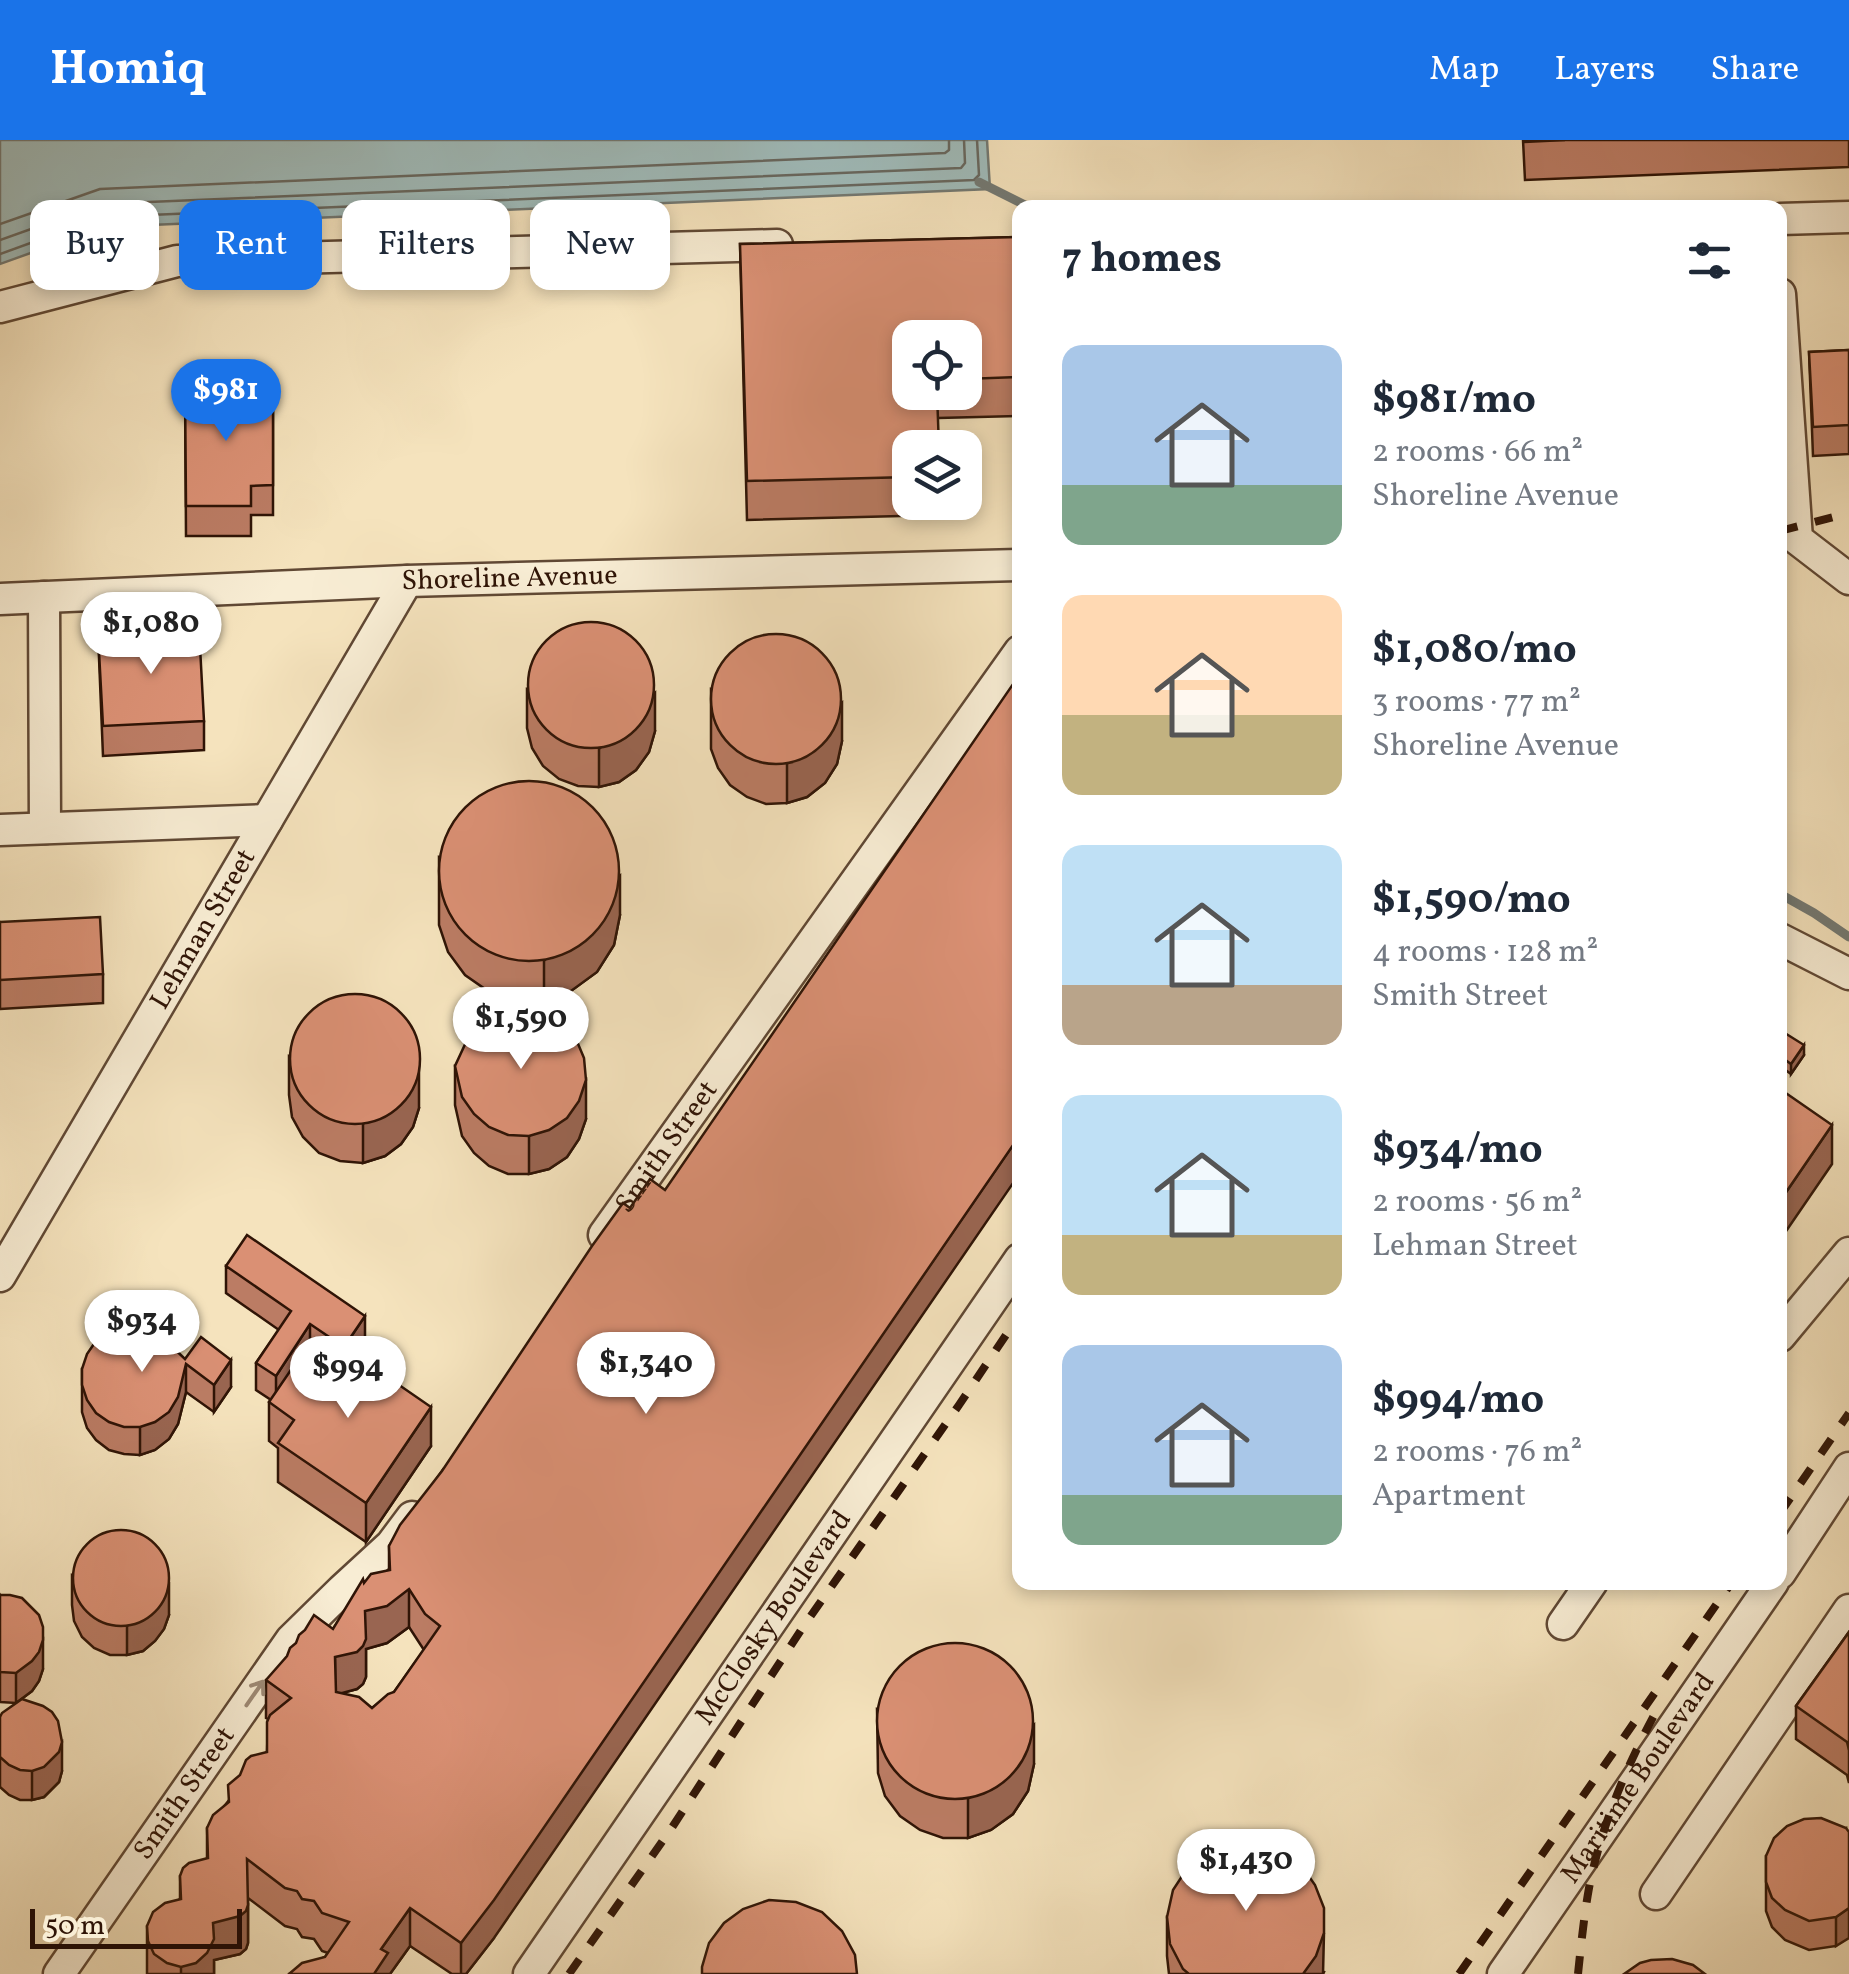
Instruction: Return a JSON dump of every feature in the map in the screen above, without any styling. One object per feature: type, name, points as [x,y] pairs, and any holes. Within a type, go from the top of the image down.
[{"type":"street","points":[[1787,219],[1849,217]]},
{"type":"street","points":[[0,307],[177,261],[804,244]]},
{"type":"street","points":[[1787,395],[1797,539],[1849,579]]},
{"type":"street","name":"Shoreline Avenue","points":[[0,599],[407,581],[1012,565]]},
{"type":"street","name":"Lehman Street","points":[[0,1276],[407,581]]},
{"type":"street","points":[[44,597],[44,828]]},
{"type":"street","name":"Smith Street","points":[[588,1257],[1012,662]]},
{"type":"street","points":[[0,830],[267,820]]},
{"type":"street","points":[[1787,943],[1849,974]]},
{"type":"street","points":[[1787,1328],[1849,1253]]},
{"type":"street","name":"McClosky Boulevard","points":[[528,1974],[1012,1271]]},
{"type":"street","points":[[1787,1562],[1849,1468]]},
{"type":"street","name":"Smith Street","points":[[59,1974],[292,1640],[391,1546],[426,1498]]},
{"type":"street","points":[[1562,1624],[1586,1590]]},
{"type":"street","name":"Maritime Boulevard","points":[[1503,1974],[1768,1590]]},
{"type":"street","points":[[1656,1894],[1849,1610]]},
{"type":"water","points":[[0,140],[987,140],[990,189],[670,203],[530,200],[530,209],[510,210],[510,200],[342,200],[342,217],[322,218],[322,200],[179,200],[179,224],[159,225],[159,200],[30,200],[30,253],[0,264]]},
{"type":"building","points":[[1012,237],[1012,377],[982,378],[982,320],[892,320],[892,410],[938,410],[938,430],[892,430],[892,477],[747,481],[740,244]]},
{"type":"building","points":[[1849,350],[1849,425],[1813,427],[1809,352]]},
{"type":"building","points":[[185,383],[251,383],[251,403],[273,403],[273,485],[251,486],[251,506],[186,506]]},
{"type":"building","points":[[591,622],[615,626],[636,640],[650,661],[654,685],[650,709],[636,730],[615,744],[591,748],[567,744],[546,730],[532,709],[528,685],[532,661],[546,640],[567,626]]},
{"type":"building","points":[[199,628],[204,721],[103,726],[98,633]]},
{"type":"building","points":[[776,634],[801,639],[822,653],[836,674],[841,699],[836,724],[822,745],[801,759],[776,764],[751,759],[730,745],[716,724],[711,699],[716,674],[730,653],[751,639]]},
{"type":"building","points":[[1012,686],[1012,1147],[461,1943],[410,1908],[381,1949],[388,1953],[374,1974],[289,1974],[302,1963],[325,1957],[349,1922],[322,1913],[314,1901],[302,1899],[297,1891],[285,1888],[247,1859],[246,1911],[213,1923],[214,1939],[196,1963],[181,1967],[167,1963],[154,1954],[147,1926],[153,1912],[165,1903],[181,1899],[183,1868],[208,1858],[207,1828],[213,1815],[229,1802],[228,1785],[240,1775],[246,1760],[267,1752],[270,1715],[291,1698],[266,1680],[314,1615],[333,1629],[363,1579],[364,1583],[371,1574],[390,1570],[389,1546],[400,1525],[442,1471],[623,1203],[630,1208],[650,1179],[665,1190]],"holes":[[[409,1589],[425,1614],[440,1626],[394,1692],[372,1708],[359,1697],[336,1692],[335,1657],[357,1652],[363,1646],[365,1611],[387,1606]]]},
{"type":"building","points":[[529,781],[564,787],[593,807],[613,836],[619,871],[613,906],[593,935],[564,955],[529,961],[494,955],[465,935],[445,906],[439,871],[445,836],[465,807],[494,787]]},
{"type":"building","points":[[100,917],[103,974],[0,980],[0,922]]},
{"type":"building","points":[[355,994],[380,999],[401,1013],[415,1034],[420,1059],[415,1084],[401,1105],[380,1119],[355,1124],[330,1119],[309,1105],[295,1084],[290,1059],[295,1034],[309,1013],[330,999]]},
{"type":"building","points":[[521,1008],[543,1012],[561,1022],[576,1039],[584,1058],[586,1080],[579,1101],[567,1118],[549,1130],[529,1136],[508,1135],[489,1127],[474,1114],[462,1097],[455,1066],[468,1038],[481,1022],[500,1012]]},
{"type":"building","points":[[1787,1034],[1804,1045],[1791,1064],[1787,1061]]},
{"type":"building","points":[[1787,1094],[1832,1125],[1787,1191]]},
{"type":"building","points":[[247,1235],[365,1316],[344,1347],[310,1324],[276,1376],[256,1363],[291,1311],[226,1266]]},
{"type":"building","points":[[125,1327],[159,1334],[185,1359],[201,1337],[231,1360],[214,1385],[186,1364],[178,1397],[169,1412],[140,1427],[124,1427],[96,1413],[82,1385],[82,1369],[96,1341]]},
{"type":"building","points":[[344,1347],[431,1407],[366,1503],[278,1443],[294,1420],[269,1402],[297,1361],[322,1379]]},
{"type":"building","points":[[121,1530],[139,1533],[155,1544],[166,1560],[166,1596],[155,1612],[139,1623],[121,1626],[103,1623],[87,1612],[76,1596],[73,1578],[76,1560],[87,1544],[103,1533]]},
{"type":"building","points":[[0,1595],[22,1598],[39,1615],[43,1627],[39,1652],[16,1673],[0,1672]]},
{"type":"building","points":[[1849,1632],[1849,1750],[1847,1742],[1796,1706]]},
{"type":"building","points":[[955,1643],[985,1649],[1010,1666],[1027,1691],[1033,1721],[1027,1751],[1010,1776],[985,1793],[955,1799],[925,1793],[900,1776],[883,1751],[877,1721],[883,1691],[900,1666],[925,1649]]},
{"type":"building","points":[[22,1699],[52,1712],[62,1742],[59,1752],[44,1767],[32,1771],[20,1770],[0,1757],[0,1717]]},
{"type":"building","points":[[1821,1818],[1849,1832],[1849,1908],[1836,1917],[1809,1921],[1785,1910],[1772,1898],[1766,1882],[1766,1856],[1774,1838],[1787,1826]]},
{"type":"building","points":[[1257,1843],[1281,1851],[1301,1865],[1315,1885],[1324,1908],[1324,1933],[1316,1956],[1303,1974],[1189,1974],[1170,1944],[1167,1917],[1173,1890],[1188,1867],[1209,1851]]},
{"type":"building","points":[[769,1900],[796,1902],[822,1912],[842,1931],[855,1955],[857,1974],[702,1974],[709,1943],[724,1923],[743,1909]]},
{"type":"building","points":[[1672,1959],[1693,1965],[1705,1974],[1624,1974],[1640,1963]]},
{"type":"waterway","points":[[979,182],[1015,200]]},
{"type":"waterway","points":[[1787,898],[1849,937]]},
{"type":"railway","points":[[1787,529],[1849,513]]},
{"type":"railway","points":[[569,1974],[1012,1326]]},
{"type":"railway","points":[[1787,1503],[1849,1413]]},
{"type":"railway","points":[[1459,1974],[1726,1590]]},
{"type":"railway","points":[[1578,1974],[1589,1888],[1600,1842],[1625,1774],[1657,1710]]}]
